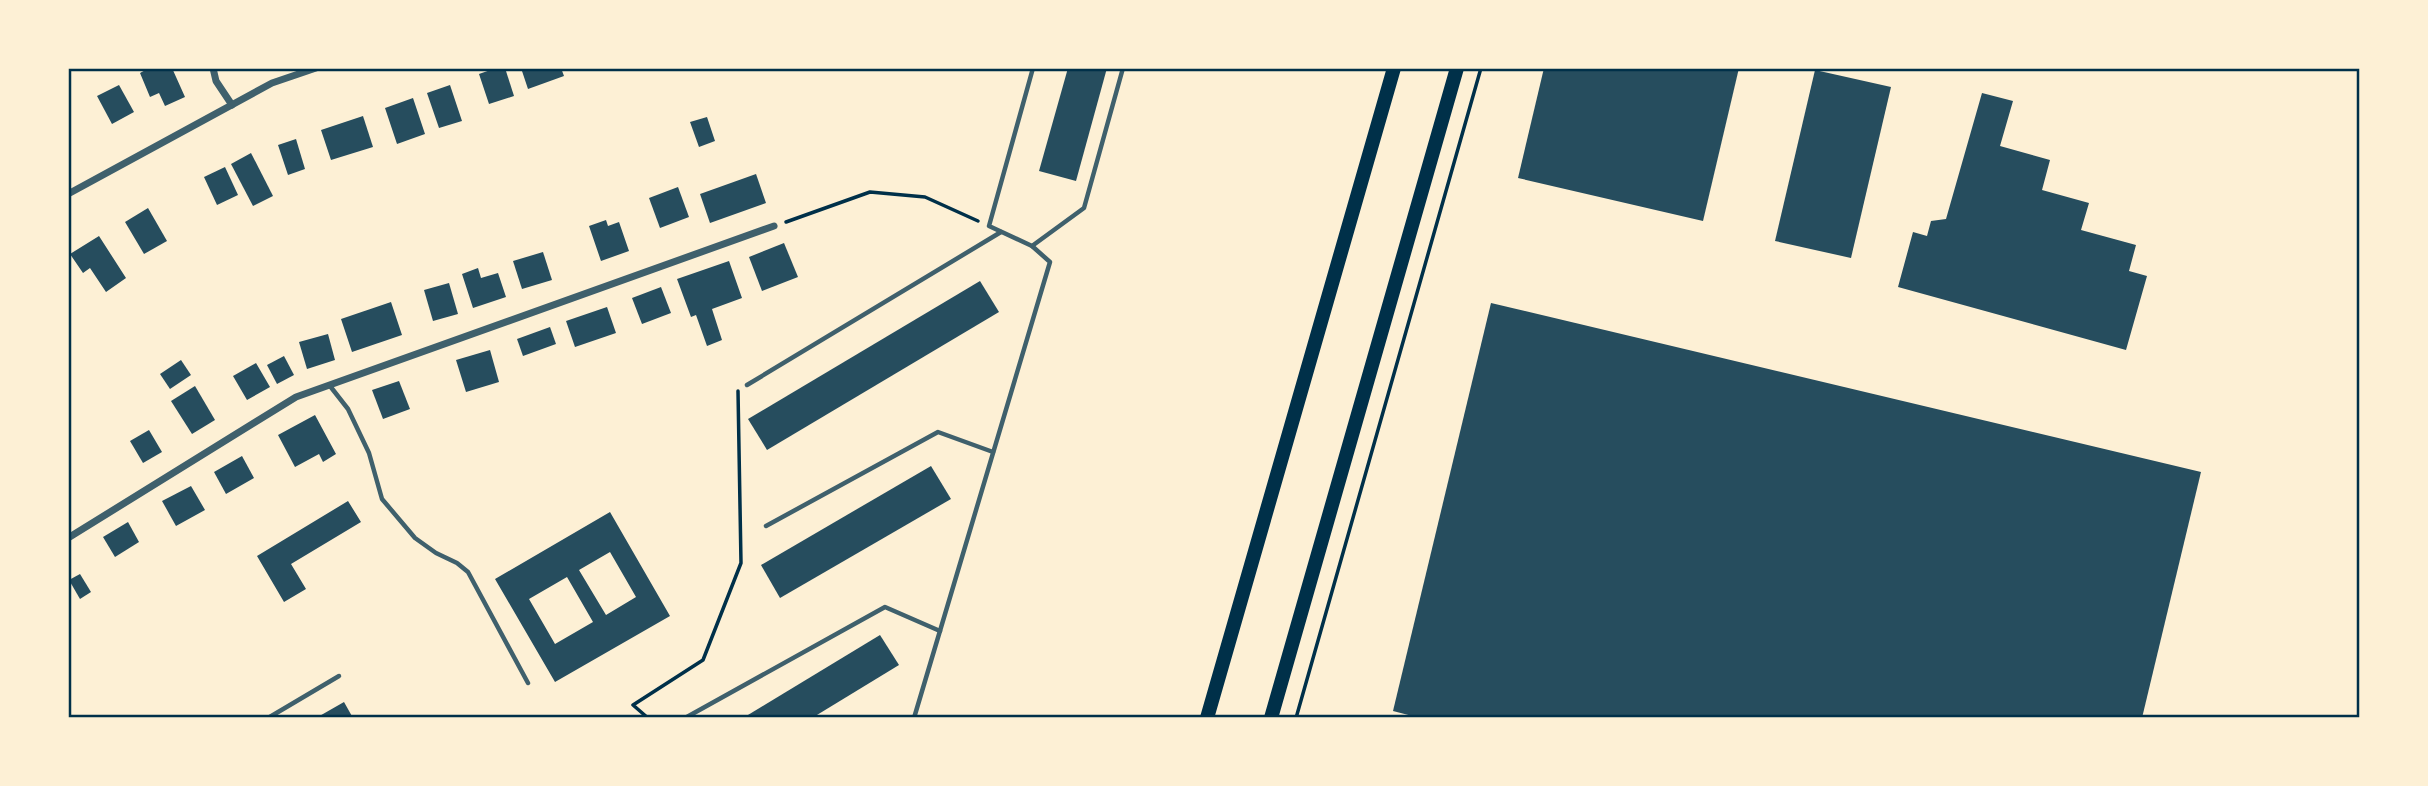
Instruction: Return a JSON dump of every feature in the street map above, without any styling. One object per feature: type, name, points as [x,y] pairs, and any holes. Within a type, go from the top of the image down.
[{"type":"highway","points":[[1207,718],[1394,68]]},
{"type":"highway","points":[[1271,718],[1457,68]]},
{"type":"street","points":[[213,68],[216,81],[232,105]]},
{"type":"street","points":[[68,194],[272,83],[316,68]]},
{"type":"street","points":[[68,538],[296,397],[774,226]]},
{"type":"lane","points":[[914,718],[1050,262],[1031,246],[989,226],[1033,68]]},
{"type":"lane","points":[[1031,246],[1083,208],[1123,68]]},
{"type":"lane","points":[[747,385],[1002,232]]},
{"type":"lane","points":[[330,386],[348,409],[369,453],[382,499],[415,538],[468,572],[528,683]]},
{"type":"lane","points":[[766,526],[938,432],[993,452]]},
{"type":"lane","points":[[685,718],[885,607],[940,631]]},
{"type":"lane","points":[[268,718],[339,676]]},
{"type":"path","points":[[1296,718],[1481,68]]},
{"type":"path","points":[[774,226],[870,192],[925,197],[989,226]]},
{"type":"path","points":[[648,718],[633,705],[704,660],[741,563],[738,379],[747,385]]},
{"type":"building","points":[[149,68],[172,68],[185,97],[165,106],[159,93],[150,97],[140,73]]},
{"type":"building","points":[[505,68],[514,96],[489,104],[479,74]]},
{"type":"building","points":[[521,68],[561,68],[564,76],[528,89]]},
{"type":"building","points":[[1068,68],[1107,68],[1076,181],[1039,171]]},
{"type":"building","points":[[1544,68],[1739,68],[1703,221],[1518,178]]},
{"type":"building","points":[[1815,70],[1891,87],[1851,258],[1775,241]]},
{"type":"building","points":[[119,85],[134,112],[112,124],[97,96]]},
{"type":"building","points":[[450,85],[462,121],[439,128],[427,93]]},
{"type":"building","points":[[1982,93],[2013,101],[2000,146],[2050,160],[2042,190],[2089,203],[2081,230],[2136,245],[2129,271],[2147,276],[2126,350],[1898,287],[1913,232],[1927,236],[1931,221],[1946,219]]},
{"type":"building","points":[[413,98],[425,134],[397,144],[385,108]]},
{"type":"building","points":[[363,116],[373,147],[331,160],[321,130]]},
{"type":"building","points":[[707,117],[715,141],[699,147],[690,122]]},
{"type":"building","points":[[296,139],[305,169],[288,175],[278,145]]},
{"type":"building","points":[[251,153],[273,196],[253,206],[231,164]]},
{"type":"building","points":[[225,167],[238,195],[217,205],[204,177]]},
{"type":"building","points":[[756,174],[766,203],[710,223],[700,194]]},
{"type":"building","points":[[678,187],[689,217],[660,228],[649,198]]},
{"type":"building","points":[[148,208],[167,241],[144,254],[125,222]]},
{"type":"building","points":[[606,220],[608,226],[619,222],[629,251],[601,261],[589,226]]},
{"type":"building","points":[[99,236],[126,278],[106,292],[90,268],[83,273],[70,254]]},
{"type":"building","points":[[784,243],[798,277],[762,291],[749,257]]},
{"type":"building","points":[[543,252],[552,280],[522,289],[513,261]]},
{"type":"building","points":[[729,261],[742,298],[712,309],[722,340],[707,346],[696,315],[691,317],[677,279]]},
{"type":"building","points":[[478,268],[481,278],[498,273],[506,297],[473,308],[462,274]]},
{"type":"building","points":[[980,281],[999,312],[767,450],[748,419]]},
{"type":"building","points":[[449,283],[458,314],[433,321],[424,290]]},
{"type":"building","points":[[661,287],[671,313],[642,324],[632,298]]},
{"type":"building","points":[[391,302],[402,335],[352,352],[341,319]]},
{"type":"building","points":[[1491,303],[2201,472],[2142,718],[1420,718],[1393,711]]},
{"type":"building","points":[[607,307],[616,333],[575,347],[566,321]]},
{"type":"building","points":[[550,327],[556,344],[523,356],[517,339]]},
{"type":"building","points":[[328,334],[335,360],[307,369],[299,342]]},
{"type":"building","points":[[490,350],[499,382],[466,392],[456,360]]},
{"type":"building","points":[[284,356],[294,375],[277,384],[267,365]]},
{"type":"building","points":[[181,360],[191,375],[170,389],[160,374]]},
{"type":"building","points":[[256,363],[270,387],[247,400],[233,376]]},
{"type":"building","points":[[399,381],[410,409],[383,419],[372,390]]},
{"type":"building","points":[[195,386],[215,420],[192,434],[171,401]]},
{"type":"building","points":[[315,415],[336,454],[323,462],[319,454],[295,467],[278,435]]},
{"type":"building","points":[[149,430],[162,452],[143,463],[130,441]]},
{"type":"building","points":[[242,456],[254,478],[226,494],[214,472]]},
{"type":"building","points":[[931,466],[951,499],[780,598],[761,565]]},
{"type":"building","points":[[191,486],[205,510],[176,526],[162,501]]},
{"type":"building","points":[[348,501],[361,522],[291,564],[306,589],[284,602],[257,556]]},
{"type":"building","points":[[610,512],[670,616],[555,682],[495,579]],"holes":[[[610,552],[636,597],[606,615],[579,570]],[[567,577],[593,622],[555,644],[529,599]]]},
{"type":"building","points":[[128,522],[139,542],[115,557],[103,537]]},
{"type":"building","points":[[80,574],[91,592],[80,599],[69,580]]},
{"type":"building","points":[[880,635],[899,665],[812,718],[743,718]]},
{"type":"building","points":[[344,702],[353,718],[316,718]]}]
